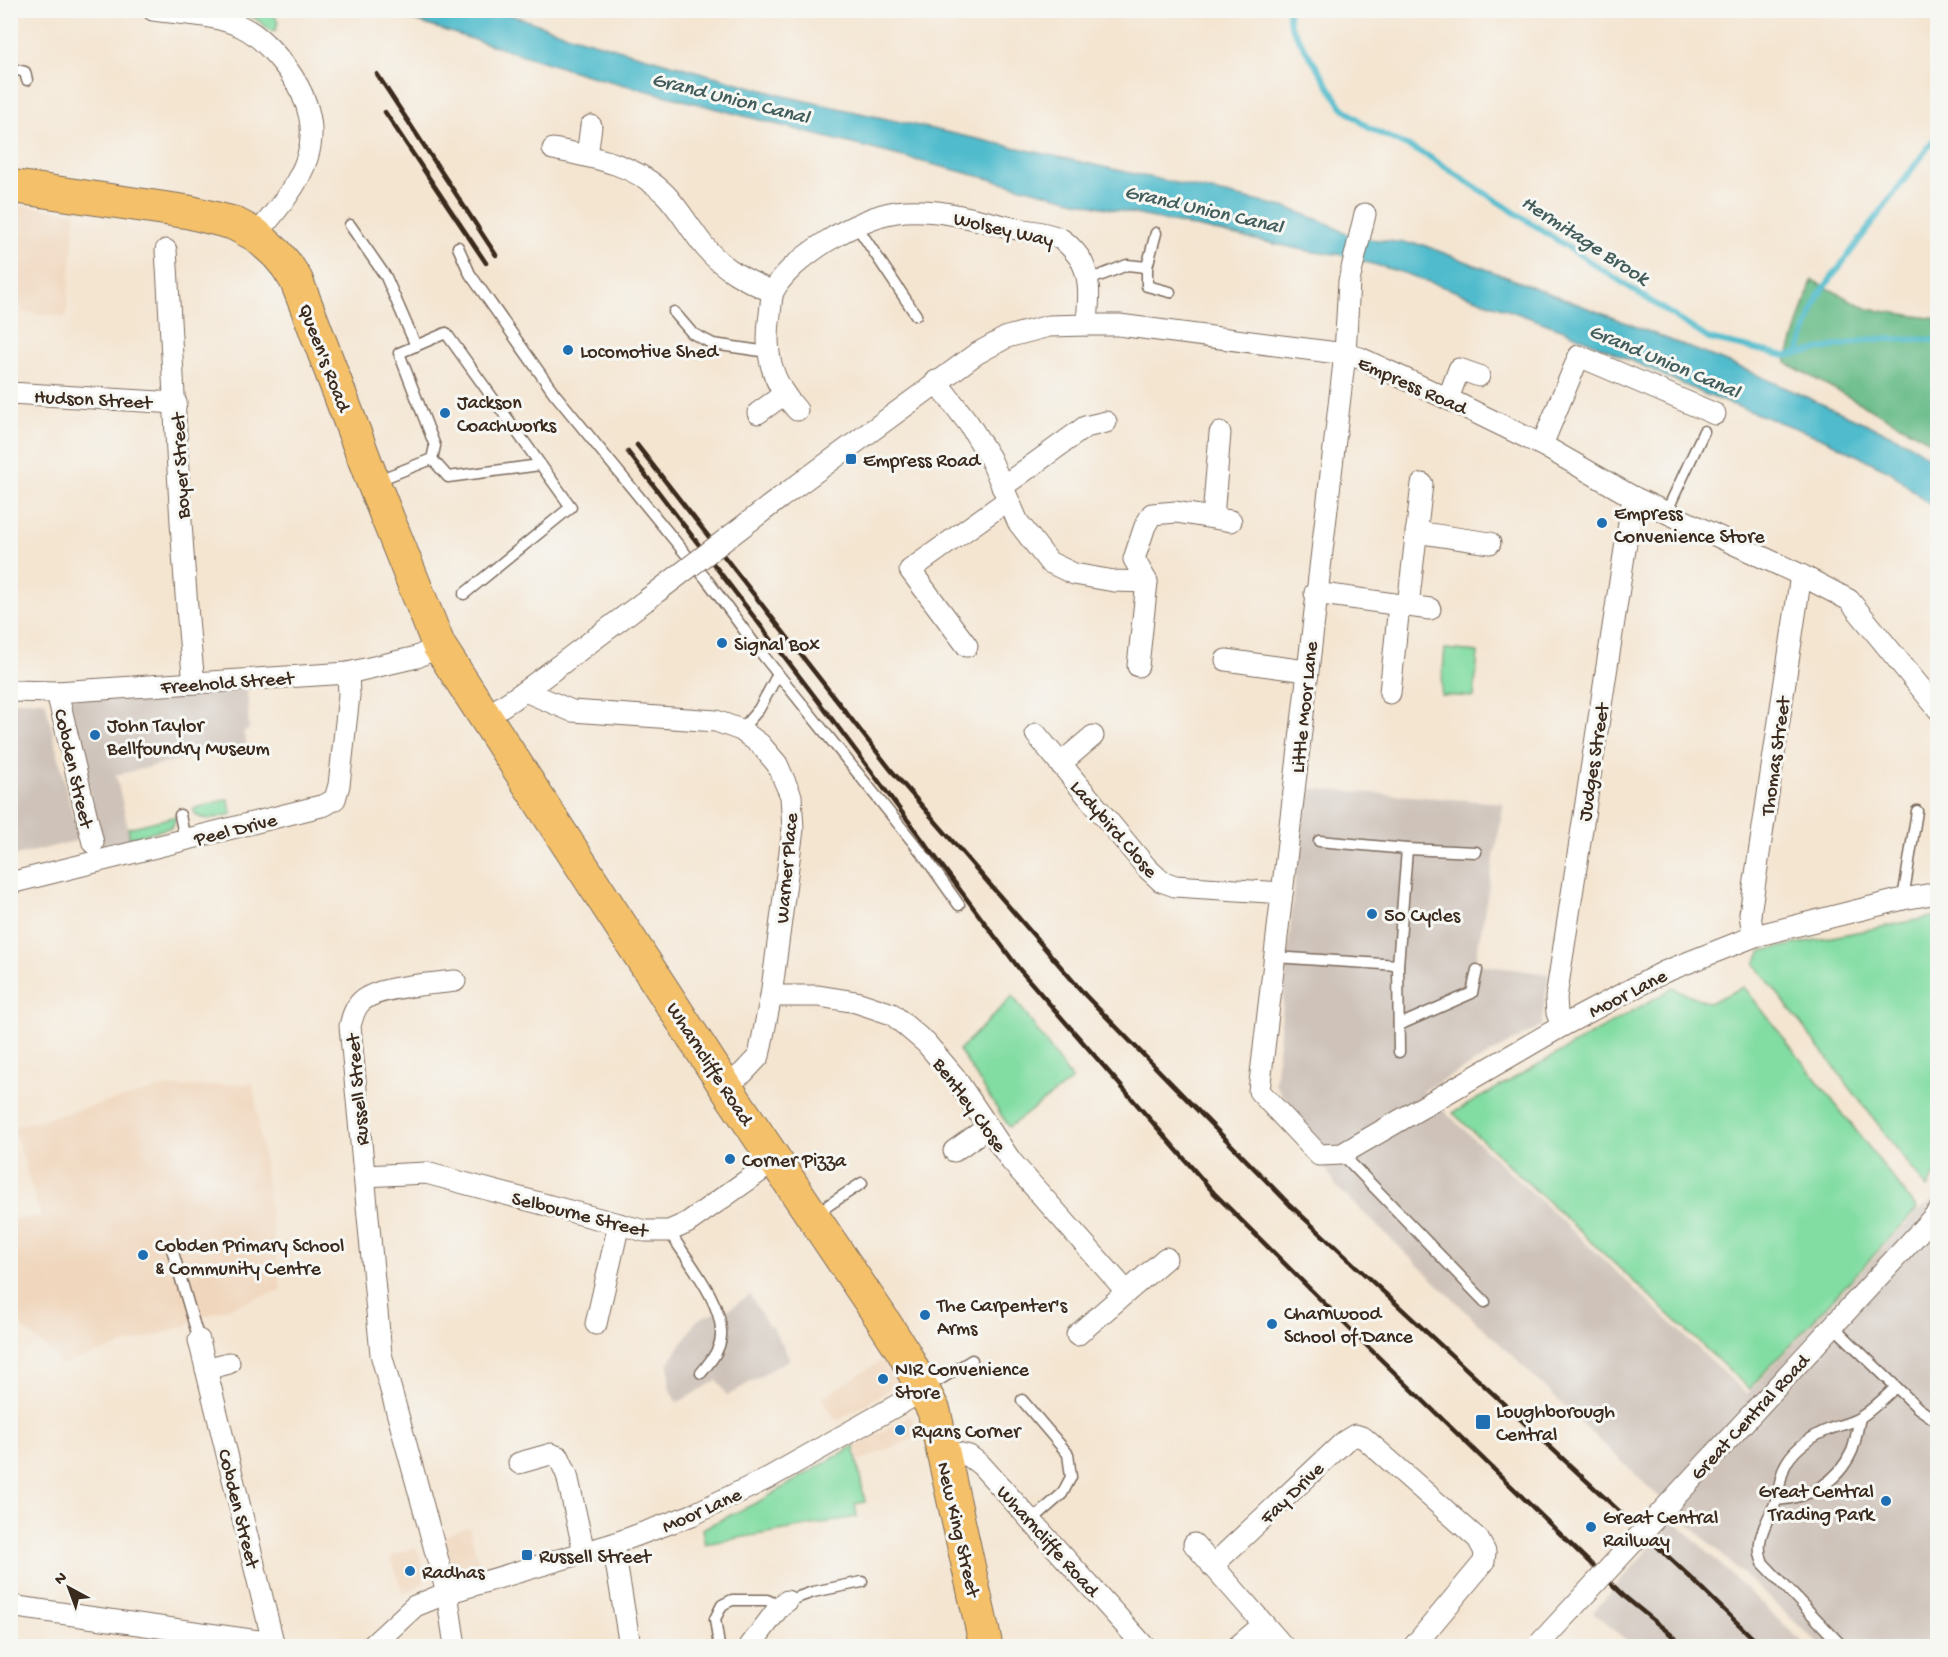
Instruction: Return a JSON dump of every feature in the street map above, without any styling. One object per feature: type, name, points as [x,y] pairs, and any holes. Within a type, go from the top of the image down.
[{"type":"main road","name":"Queen's Road","points":[[10,186],[189,212],[232,223],[256,235],[277,254],[296,280],[439,646],[486,717]]},
{"type":"main road","name":"Wharncliffe Road","points":[[486,717],[725,1086],[813,1216],[871,1295],[929,1401]]},
{"type":"main road","name":"New King Street","points":[[929,1401],[942,1449],[986,1647]]},
{"type":"street","points":[[153,10],[217,19],[243,27],[263,40],[283,63],[304,97],[313,135],[308,160],[277,211],[256,235]]},
{"type":"street","points":[[586,156],[591,126]]},
{"type":"street","points":[[553,149],[626,167],[648,181],[666,195],[705,248],[727,269],[773,292],[768,327],[768,352],[790,402],[758,412]]},
{"type":"street","name":"Wolsey Way","points":[[773,292],[813,249],[876,216],[897,212],[924,211],[956,215],[1062,240],[1082,261],[1089,280]]},
{"type":"street","name":"Little Moor Lane","points":[[1342,1154],[1319,1155],[1259,1091],[1315,593],[1345,354],[1350,281],[1365,214]]},
{"type":"street","name":"Boyer Street","points":[[166,250],[176,403],[177,473],[186,607],[194,683]]},
{"type":"street","points":[[1087,325],[1089,280]]},
{"type":"street","name":"Empress Road","points":[[486,717],[525,691],[936,381],[976,354],[1007,337],[1048,326],[1087,325],[1119,325],[1345,354],[1360,358],[1542,445],[1633,497],[1801,574],[1850,600],[1938,709]]},
{"type":"street","points":[[1542,445],[1579,356],[1710,422]]},
{"type":"street","points":[[1448,399],[1459,369],[1479,376]]},
{"type":"street","points":[[936,381],[969,424],[990,458],[1018,522],[1049,562],[1074,574],[1114,581],[1147,582]]},
{"type":"street","name":"Hudson Street","points":[[10,393],[176,403]]},
{"type":"street","points":[[967,646],[910,570],[1085,426],[1106,422]]},
{"type":"street","points":[[1138,666],[1147,582],[1134,559],[1141,535],[1152,514],[1176,512],[1222,519],[1220,433]]},
{"type":"street","points":[[1390,693],[1422,484]]},
{"type":"street","name":"Judges Street","points":[[1562,1026],[1557,1013],[1556,998],[1633,497]]},
{"type":"street","points":[[1416,532],[1490,543]]},
{"type":"street","name":"Thomas Street","points":[[1755,936],[1750,914],[1801,574]]},
{"type":"street","points":[[1315,593],[1430,609]]},
{"type":"street","name":"Freehold Street","points":[[10,691],[57,692],[348,673],[417,657],[439,646]]},
{"type":"street","points":[[1226,660],[1306,671]]},
{"type":"street","name":"Peel Drive","points":[[10,883],[325,806],[335,799],[339,785],[349,694],[348,673]]},
{"type":"street","name":"Warner Place","points":[[525,691],[572,711],[716,721],[741,730],[760,744],[777,764],[791,796],[793,829],[771,996],[759,1056],[743,1073],[725,1086]]},
{"type":"street","name":"Cobden Street","points":[[57,692],[93,843]]},
{"type":"street","name":"Ladybird Close","points":[[1036,735],[1147,868],[1161,881],[1175,886],[1282,893]]},
{"type":"street","name":"Ladybird Close","points":[[1060,764],[1093,736]]},
{"type":"street","name":"Moor Lane","points":[[1342,1154],[1562,1026],[1664,972],[1755,936],[1903,899],[1938,893]]},
{"type":"street","name":"Russell Street","points":[[455,981],[383,991],[370,995],[360,1003],[353,1014],[350,1026],[381,1354],[447,1593],[455,1647]]},
{"type":"street","name":"Bentley Close","points":[[771,996],[818,996],[856,1002],[892,1014],[933,1051],[954,1076],[1011,1161],[1126,1291]]},
{"type":"street","points":[[954,1151],[988,1127]]},
{"type":"street","name":"Selbourne Street","points":[[364,1176],[426,1173],[645,1231],[669,1232],[687,1223],[776,1160]]},
{"type":"street","name":"Great Central Road","points":[[1538,1645],[1938,1212]]},
{"type":"street","points":[[596,1324],[619,1224]]},
{"type":"street","points":[[1077,1335],[1166,1258]]},
{"type":"street","name":"Cobden Street","points":[[199,1340],[274,1645]]},
{"type":"street","points":[[206,1369],[229,1363]]},
{"type":"street","name":"Moor Lane","points":[[372,1647],[415,1606],[447,1593],[613,1544],[692,1515],[929,1401]]},
{"type":"street","name":"Fay Drive","points":[[1212,1566],[1345,1441],[1354,1435],[1364,1438],[1478,1539],[1485,1551],[1484,1562],[1477,1572],[1414,1647]]},
{"type":"street","name":"Wharncliffe Road","points":[[942,1449],[969,1456],[981,1464],[1144,1647]]},
{"type":"street","points":[[519,1463],[551,1454],[559,1457],[567,1475],[584,1552]]},
{"type":"street","points":[[613,1544],[630,1647]]},
{"type":"street","points":[[1194,1544],[1282,1647]]},
{"type":"street","points":[[750,1647],[784,1604]]},
{"type":"street","points":[[10,1606],[274,1645]]},
{"type":"street","points":[[1238,1647],[1263,1624]]},
{"type":"lane","points":[[10,68],[25,72],[27,80]]},
{"type":"lane","points":[[350,225],[386,277],[416,346]]},
{"type":"lane","points":[[856,225],[916,315]]},
{"type":"lane","points":[[1156,233],[1147,267],[1147,286],[1170,292]]},
{"type":"lane","points":[[458,247],[470,274],[554,393],[707,580],[778,674],[925,857],[959,905]]},
{"type":"lane","points":[[1089,280],[1127,265],[1147,267]]},
{"type":"lane","points":[[674,312],[692,333],[713,344],[768,352]]},
{"type":"lane","points":[[432,459],[435,446],[399,353],[446,333],[571,507],[464,594]]},
{"type":"lane","points":[[1666,513],[1710,422]]},
{"type":"lane","points":[[373,482],[432,459]]},
{"type":"lane","points":[[432,459],[448,477],[540,465]]},
{"type":"lane","points":[[741,730],[759,710],[778,674]]},
{"type":"lane","points":[[1903,899],[1917,811]]},
{"type":"lane","points":[[180,815],[185,840]]},
{"type":"lane","points":[[1318,841],[1476,852]]},
{"type":"lane","points":[[1399,1052],[1398,965],[1407,849]]},
{"type":"lane","points":[[1274,957],[1398,965]]},
{"type":"lane","points":[[1399,1025],[1472,993],[1477,970]]},
{"type":"lane","points":[[1342,1154],[1485,1302]]},
{"type":"lane","points":[[813,1216],[862,1183]]},
{"type":"lane","points":[[669,1232],[714,1302],[719,1320],[721,1335],[716,1354],[701,1373]]},
{"type":"lane","points":[[172,1249],[199,1340]]},
{"type":"lane","points":[[1833,1326],[1918,1408],[1938,1422]]},
{"type":"lane","points":[[929,1401],[972,1360]]},
{"type":"lane","points":[[1842,1647],[1763,1563],[1759,1544],[1763,1529],[1777,1500],[1781,1472],[1788,1460],[1806,1442],[1828,1429],[1860,1418],[1896,1387]]},
{"type":"lane","points":[[1022,1400],[1068,1454],[1071,1478],[1062,1494],[1031,1521]]},
{"type":"lane","points":[[1777,1500],[1795,1499],[1810,1494],[1839,1470],[1852,1450],[1860,1418]]},
{"type":"lane","points":[[719,1647],[715,1619],[722,1605],[732,1600],[767,1600],[784,1604],[807,1594],[862,1582]]},
{"type":"shaded area","points":[[17,205],[76,213],[66,317],[22,312],[21,306],[11,304],[11,244]]},
{"type":"shaded area","points":[[247,688],[249,730],[243,732],[247,744],[116,775],[131,841],[102,848],[69,698]]},
{"type":"shaded area","points":[[10,701],[45,701],[79,840],[11,857]]},
{"type":"shaded area","points":[[1304,788],[1504,803],[1475,964],[1549,974],[1541,1026],[1423,1091],[1747,1394],[1920,1209],[1937,1197],[1937,1646],[1821,1646],[1644,1483],[1336,1186],[1275,1083]]},
{"type":"shaded area","name":"Cobden Primary School & Community Centre","points":[[253,1083],[281,1290],[193,1320],[186,1326],[59,1365],[52,1353],[11,1318],[10,1220],[41,1216],[13,1127],[161,1088]]},
{"type":"shaded area","points":[[750,1295],[769,1327],[772,1326],[790,1359],[727,1396],[717,1380],[677,1403],[669,1388],[669,1363],[696,1321],[707,1315],[729,1309]]},
{"type":"shaded area","points":[[884,1359],[900,1383],[837,1421],[822,1398]]},
{"type":"shaded area","points":[[910,1416],[918,1437],[859,1461],[856,1446]]},
{"type":"shaded area","points":[[1674,1520],[1808,1646],[1633,1646],[1593,1612]]},
{"type":"shaded area","points":[[469,1527],[480,1566],[453,1575],[443,1537]]},
{"type":"shaded area","points":[[416,1547],[427,1576],[424,1583],[403,1594],[390,1556]]},
{"type":"green space","points":[[238,11],[271,11],[278,21],[276,30],[271,31],[256,19]]},
{"type":"green space","points":[[1812,280],[1868,309],[1937,319],[1937,445],[1786,363]]},
{"type":"green space","points":[[1445,649],[1478,652],[1474,697],[1441,695]]},
{"type":"green space","points":[[228,799],[232,814],[204,818],[195,814],[193,809]]},
{"type":"green space","points":[[177,816],[172,827],[130,838],[128,828]]},
{"type":"green space","points":[[1937,916],[1938,1171],[1927,1188],[1755,964],[1762,951]]},
{"type":"green space","points":[[1744,987],[1917,1209],[1749,1389],[1453,1113],[1673,988],[1709,1003]]},
{"type":"green space","points":[[1013,996],[1072,1080],[1009,1127],[959,1050]]},
{"type":"green space","points":[[854,1446],[865,1502],[855,1504],[857,1517],[705,1544],[702,1529],[762,1500]]},
{"type":"water","name":"Grand Union Canal","points":[[389,11],[500,11],[572,36],[788,97],[1288,208],[1329,224],[1351,237],[1423,245],[1739,367],[1907,442],[1937,463],[1937,511],[1891,472],[1822,438],[1707,395],[1564,330],[1404,273],[1338,254],[1313,252],[1088,204],[829,138],[583,74]]},
{"type":"waterway","name":"Hermitage Brook","points":[[1288,10],[1290,25],[1342,107],[1369,128],[1428,156],[1709,339],[1786,356],[1873,339],[1938,340]]},
{"type":"waterway","points":[[1798,353],[1818,296],[1938,134]]},
{"type":"railway","points":[[377,74],[496,255]]},
{"type":"railway","points":[[385,112],[486,263]]},
{"type":"railway","points":[[637,445],[891,770],[1086,996],[1290,1205],[1690,1577],[1761,1646]]},
{"type":"railway","points":[[628,452],[1020,970],[1214,1193],[1364,1343],[1625,1597],[1685,1646]]},
{"type":"place","name":"Locomotive Shed","points":[[568,350]]},
{"type":"place","name":"Jackson Coachworks","points":[[445,413]]},
{"type":"place","name":"Empress Road","points":[[851,459]]},
{"type":"place","name":"Empress Convenience Store","points":[[1602,523]]},
{"type":"place","name":"Signal Box","points":[[722,643]]},
{"type":"place","name":"John Taylor Bellfoundry Museum","points":[[95,735]]},
{"type":"place","name":"50 Cycles","points":[[1372,914]]},
{"type":"place","name":"Corner Pizza","points":[[730,1159]]},
{"type":"place","name":"Cobden Primary School & Community Centre","points":[[143,1255]]},
{"type":"place","name":"The Carpenter's Arms","points":[[925,1315]]},
{"type":"place","name":"Charnwood School of Dance","points":[[1272,1324]]},
{"type":"place","name":"NIR Convenience Store","points":[[883,1379]]},
{"type":"place","name":"Loughborough Central","points":[[1483,1422]]},
{"type":"place","name":"Ryans Corner","points":[[900,1430]]},
{"type":"place","name":"Great Central Trading Park","points":[[1886,1501]]},
{"type":"place","name":"Great Central Railway","points":[[1591,1527]]},
{"type":"place","name":"Russell Street","points":[[527,1555]]},
{"type":"place","name":"Radhas","points":[[410,1571]]}]
